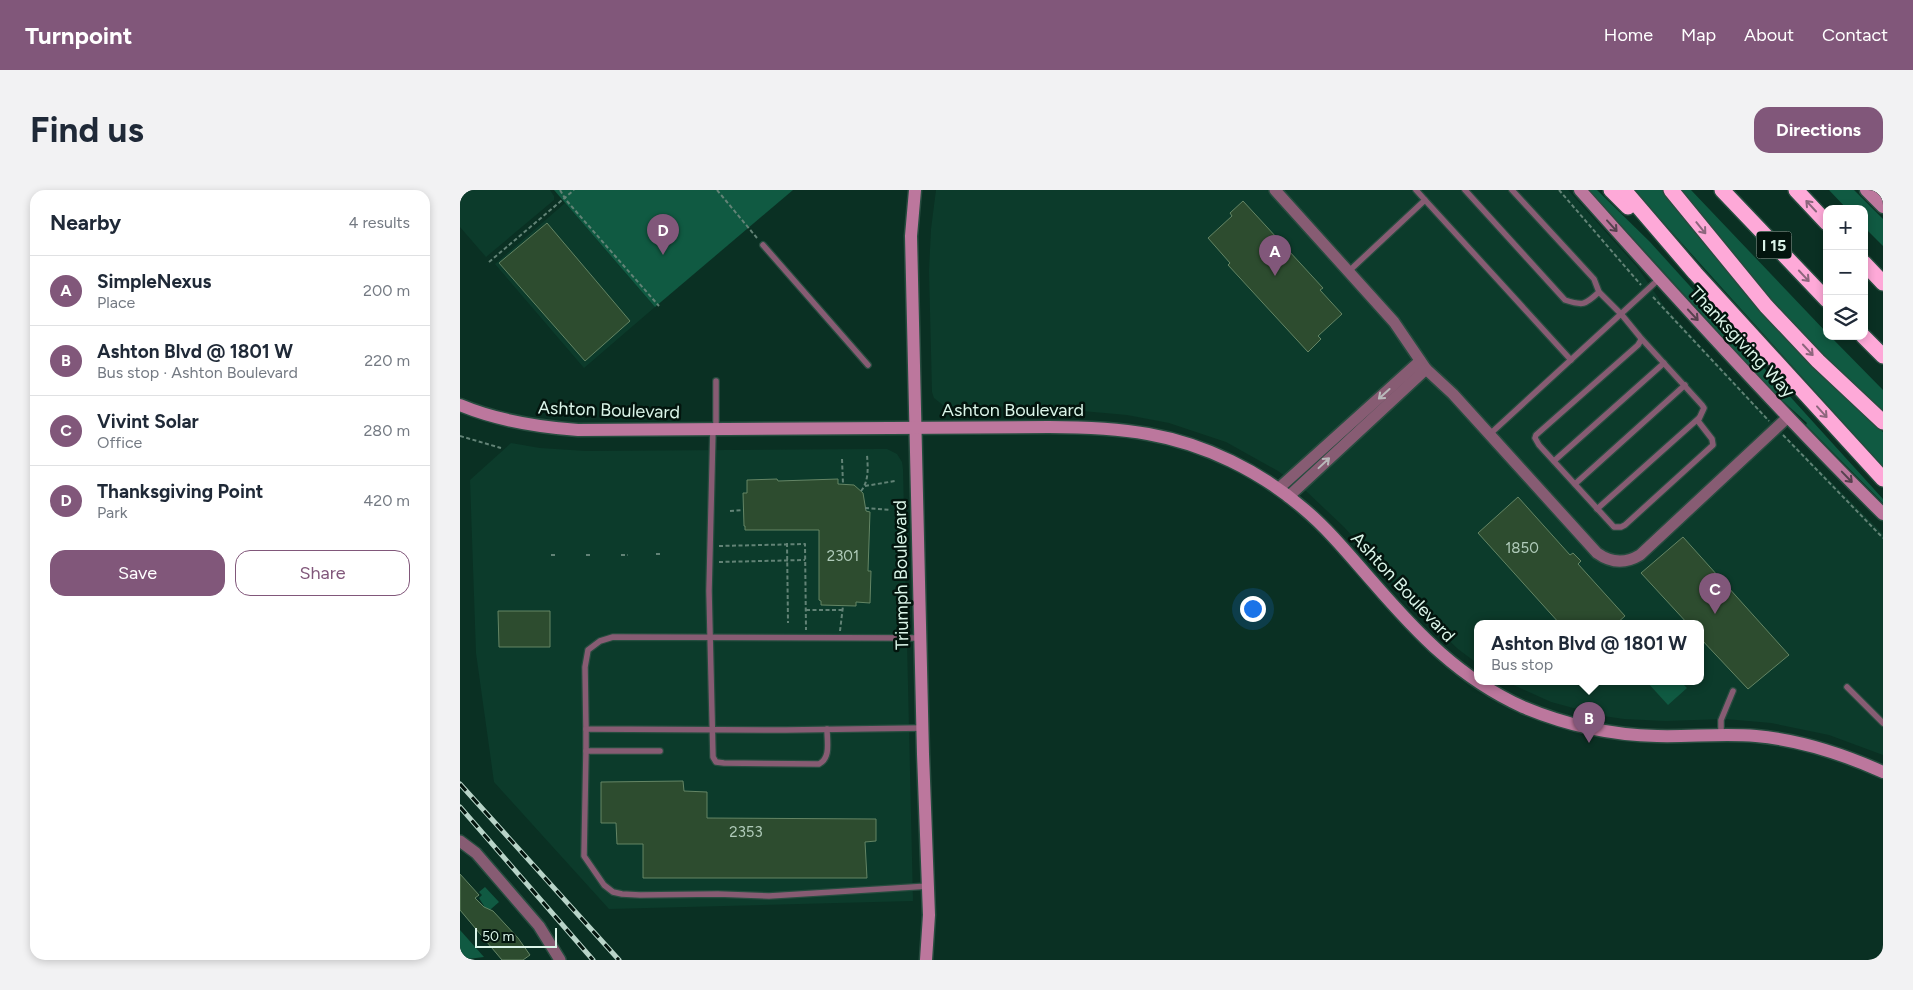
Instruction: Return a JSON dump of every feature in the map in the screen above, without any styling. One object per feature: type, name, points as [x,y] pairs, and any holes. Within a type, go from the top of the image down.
[{"type":"highway","points":[[1611,190],[1695,273]]},
{"type":"highway","points":[[1624,190],[1695,273],[1883,479]]},
{"type":"highway","points":[[1671,190],[1766,306],[1818,361],[1883,422]]},
{"type":"highway","name":"I 15","points":[[1722,190],[1823,296]]},
{"type":"highway","points":[[1796,190],[1823,219]]},
{"type":"highway","points":[[1868,267],[1883,283]]},
{"type":"highway","points":[[1867,340],[1883,356]]},
{"type":"street","name":"Triumph Boulevard","points":[[915,190],[911,236],[922,728],[929,886],[926,960]]},
{"type":"street","points":[[1275,190],[1394,322],[1423,365],[1453,394],[1597,553],[1610,560],[1623,562],[1640,555],[1788,417]]},
{"type":"street","name":"Thanksgiving Way","points":[[1580,190],[1659,279],[1788,417],[1883,514]]},
{"type":"street","points":[[1866,190],[1883,207]]},
{"type":"street","points":[[1278,488],[1423,365]]},
{"type":"street","points":[[1288,497],[1423,365]]},
{"type":"street","name":"Ashton Boulevard","points":[[460,405],[513,422],[540,427],[578,430],[1095,428],[1149,434],[1208,451],[1242,466],[1278,488],[1331,535],[1398,611],[1437,651],[1474,680]]},
{"type":"street","name":"Ashton Boulevard","points":[[1482,685],[1524,707],[1558,720],[1590,729],[1622,734],[1658,736],[1721,734],[1756,736],[1834,752],[1883,772]]},
{"type":"street","points":[[460,841],[476,853],[539,926],[560,960]]},
{"type":"lane","points":[[1416,190],[1571,360]]},
{"type":"lane","points":[[1465,190],[1565,300],[1579,305],[1587,303],[1599,292]]},
{"type":"lane","points":[[1512,190],[1594,279],[1599,292],[1622,314],[1640,338],[1704,408],[1699,418],[1597,508]]},
{"type":"lane","points":[[1348,272],[1426,200]]},
{"type":"lane","points":[[763,245],[868,365]]},
{"type":"lane","points":[[1490,434],[1659,279]]},
{"type":"lane","points":[[1640,338],[1638,345],[1536,435],[1539,445],[1614,527],[1621,527],[1713,445],[1712,439],[1699,424],[1699,418]]},
{"type":"lane","points":[[1554,461],[1664,363]]},
{"type":"lane","points":[[716,381],[710,637],[712,758],[716,762],[724,763],[819,764],[824,762],[827,756],[827,729]]},
{"type":"lane","points":[[1575,484],[1685,386]]},
{"type":"lane","points":[[920,638],[613,637],[600,641],[588,650],[585,666],[584,856],[604,884],[613,892],[631,894],[769,896],[929,886]]},
{"type":"lane","points":[[1847,687],[1883,723]]},
{"type":"lane","points":[[1721,734],[1721,720],[1733,691]]},
{"type":"lane","points":[[586,729],[922,728]]},
{"type":"lane","points":[[586,750],[660,751]]},
{"type":"path","points":[[560,190],[659,306]]},
{"type":"path","points":[[489,262],[574,190]]},
{"type":"path","points":[[717,190],[757,238]]},
{"type":"path","points":[[1559,190],[1647,291],[1883,538]]},
{"type":"path","points":[[460,436],[501,448]]},
{"type":"path","points":[[861,491],[865,486],[868,472],[867,455]]},
{"type":"path","points":[[842,459],[843,484]]},
{"type":"path","points":[[865,486],[895,481]]},
{"type":"path","points":[[865,508],[891,510]]},
{"type":"path","points":[[730,511],[743,510]]},
{"type":"path","points":[[787,543],[788,623]]},
{"type":"path","points":[[719,546],[805,544],[806,630]]},
{"type":"path","points":[[586,554],[592,555]]},
{"type":"path","points":[[622,554],[628,554]]},
{"type":"path","points":[[656,554],[662,554]]},
{"type":"path","points":[[551,555],[557,555]]},
{"type":"path","points":[[719,562],[805,560]]},
{"type":"path","points":[[840,631],[843,606]]},
{"type":"path","points":[[806,610],[843,610]]},
{"type":"shaded area","points":[[460,190],[550,190],[554,200],[486,257],[460,227]]},
{"type":"shaded area","points":[[554,190],[793,190],[655,307]]},
{"type":"shaded area","points":[[936,190],[1568,190],[1637,267],[1664,306],[1762,412],[1883,534],[1883,755],[1829,735],[1771,723],[1725,719],[1665,721],[1624,719],[1603,716],[1551,702],[1514,685],[1704,685],[1704,620],[1474,620],[1474,661],[1458,649],[1424,617],[1344,527],[1306,491],[1278,471],[1226,442],[1169,423],[1127,415],[1037,407],[944,406],[934,398],[932,392],[929,271],[931,229]]},
{"type":"shaded area","points":[[1589,190],[1597,190],[1650,242],[1883,499],[1883,503],[1806,425],[1807,423],[1772,391]]},
{"type":"shaded area","points":[[1634,190],[1664,190],[1741,289],[1769,320],[1883,432],[1883,467]]},
{"type":"shaded area","points":[[1679,190],[1691,190],[1823,329],[1823,340],[1834,340],[1883,390],[1883,411],[1788,322]]},
{"type":"shaded area","points":[[1829,190],[1854,190],[1883,219],[1883,246],[1868,231],[1868,205],[1843,205]]},
{"type":"shaded area","points":[[565,203],[655,307],[584,368],[495,264]]},
{"type":"shaded area","points":[[511,443],[540,448],[586,451],[887,449],[897,454],[902,462],[903,469],[913,901],[609,909],[494,782],[476,653],[470,480]]},
{"type":"shaded area","points":[[1650,685],[1684,685],[1687,688],[1668,705]]},
{"type":"shaded area","points":[[485,887],[499,902],[474,924],[484,906],[479,898],[482,895],[479,892]]},
{"type":"shaded area","points":[[460,930],[484,957],[460,960]]},
{"type":"building","points":[[1243,201],[1323,288],[1320,290],[1342,314],[1318,336],[1321,339],[1308,352],[1228,265],[1230,263],[1208,238],[1232,216],[1230,213]]},
{"type":"building","points":[[547,223],[630,321],[585,361],[499,263]]},
{"type":"building","points":[[777,479],[778,481],[838,479],[838,484],[854,485],[863,493],[866,511],[870,512],[868,571],[871,571],[870,603],[856,602],[856,606],[821,605],[819,600],[819,530],[745,530],[743,493],[747,493],[747,480]]},
{"type":"building","points":[[1518,497],[1570,555],[1573,553],[1581,561],[1578,564],[1625,616],[1620,620],[1556,620],[1478,533]]},
{"type":"building","points":[[1683,537],[1789,655],[1748,689],[1704,642],[1704,620],[1684,620],[1641,573]]},
{"type":"building","points":[[498,611],[550,611],[550,647],[499,647]]},
{"type":"building","points":[[683,781],[684,791],[707,792],[707,818],[876,819],[876,841],[865,842],[867,878],[643,878],[643,844],[617,844],[616,823],[601,823],[601,782]]},
{"type":"building","points":[[460,874],[479,895],[475,898],[484,907],[493,911],[518,938],[530,955],[523,960],[502,960],[460,910]]},
{"type":"railway","points":[[460,784],[619,960]]},
{"type":"railway","points":[[460,807],[593,960]]},
{"type":"place","name":"Thanksgiving Point","points":[[663,255]]},
{"type":"place","name":"SimpleNexus","points":[[1275,276]]},
{"type":"place","name":"Vivint Solar","points":[[1715,614]]},
{"type":"place","name":"Ashton Blvd @ 1801 W","points":[[1589,743]]}]
